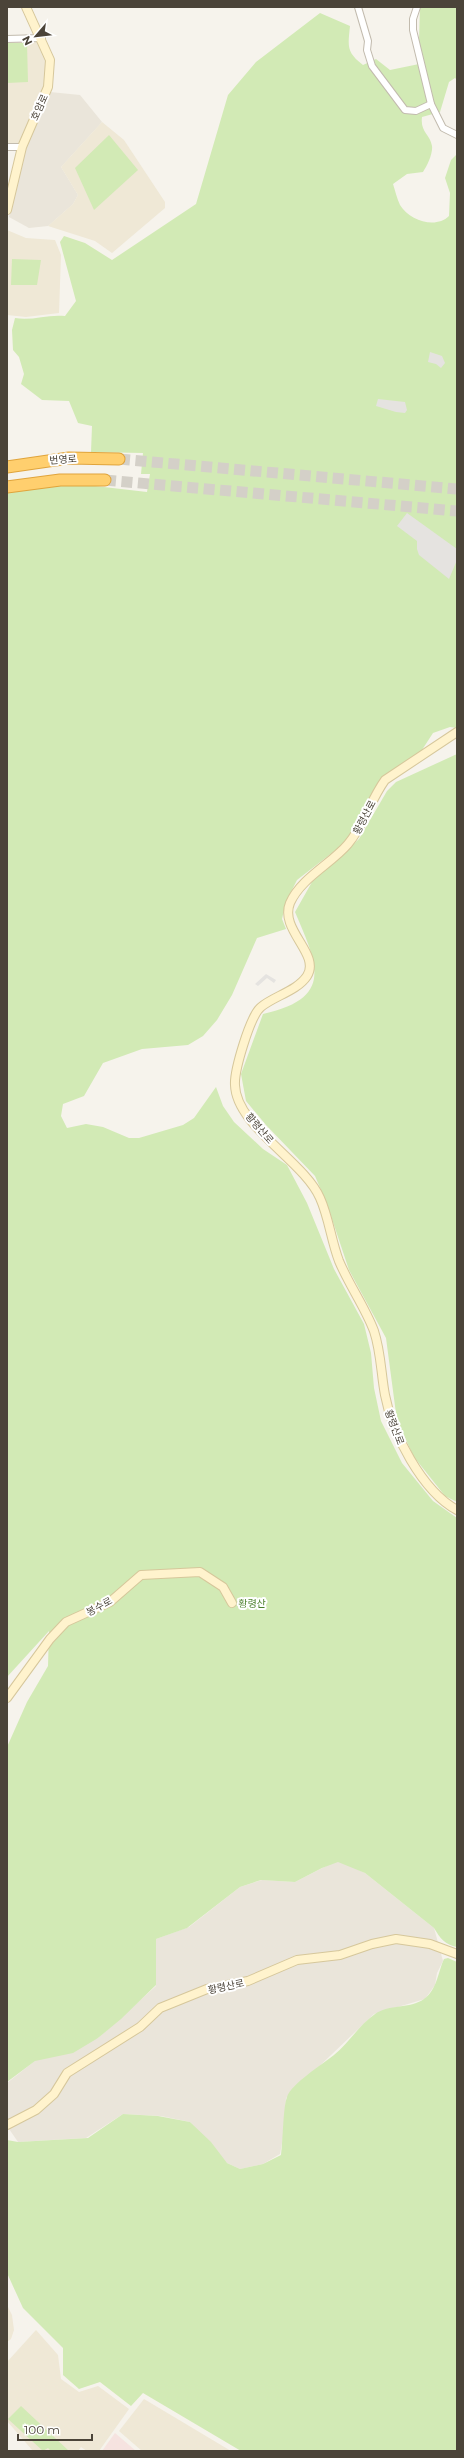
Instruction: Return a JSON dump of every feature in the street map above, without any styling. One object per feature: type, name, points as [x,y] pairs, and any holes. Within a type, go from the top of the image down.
[{"type":"highway","name":"번영로","points":[[7,467],[69,458],[119,459]]},
{"type":"highway","name":"번영로","points":[[7,487],[60,480],[105,480]]},
{"type":"street","name":"호암로","points":[[7,210],[9,193],[22,147],[48,88],[50,60],[42,38],[30,20],[26,7]]},
{"type":"street","points":[[358,7],[368,41],[367,50],[372,66],[405,110],[416,111],[431,104]]},
{"type":"street","points":[[417,7],[413,19],[413,30],[431,104],[443,128],[457,135]]},
{"type":"street","points":[[7,39],[42,38]]},
{"type":"street","points":[[7,147],[22,147]]},
{"type":"street","name":"황령산로","points":[[457,732],[385,780],[377,792],[362,824],[348,845],[302,886],[290,903],[288,914],[291,926],[308,956],[311,966],[307,976],[299,984],[261,1007],[253,1018],[234,1085],[246,1113],[311,1182],[321,1199],[338,1259],[373,1330],[380,1352],[384,1394],[393,1426],[402,1447],[432,1489],[442,1500],[457,1510]]},
{"type":"street","name":"봉수로","points":[[7,1698],[50,1639],[66,1622],[110,1602],[141,1575],[200,1572],[223,1587],[232,1603]]},
{"type":"street","name":"황령산로","points":[[7,2126],[36,2110],[54,2094],[67,2073],[140,2026],[160,2008],[207,1989],[241,1984],[297,1960],[340,1955],[372,1944],[396,1939],[424,1942],[457,1954]]},
{"type":"shaded area","points":[[7,41],[39,42],[48,60],[47,86],[19,144],[7,144]]},
{"type":"shaded area","points":[[50,92],[80,95],[102,122],[61,167],[78,195],[73,204],[48,226],[29,228],[9,217],[24,148]]},
{"type":"shaded area","points":[[102,122],[124,140],[165,202],[165,208],[112,253],[95,241],[48,226],[73,204],[78,195],[61,167]]},
{"type":"shaded area","points":[[7,230],[26,238],[55,240],[61,255],[59,313],[26,317],[7,315]]},
{"type":"shaded area","points":[[430,352],[442,356],[445,363],[441,368],[436,364],[428,362]]},
{"type":"shaded area","points":[[378,399],[405,402],[407,410],[405,413],[396,412],[376,406]]},
{"type":"shaded area","points":[[407,513],[457,549],[457,560],[449,579],[419,555],[417,541],[397,526]]},
{"type":"shaded area","points":[[266,974],[276,980],[274,983],[267,978],[258,986],[255,984]]},
{"type":"shaded area","points":[[338,1860],[365,1873],[434,1928],[443,1961],[437,1973],[435,1985],[425,1999],[374,2014],[286,2098],[284,2132],[280,2154],[263,2164],[240,2169],[225,2162],[190,2122],[161,2116],[123,2114],[86,2138],[18,2142],[7,2126],[7,2083],[36,2060],[98,2038],[156,1986],[156,1939],[189,1927],[240,1887],[262,1880],[295,1882]]},
{"type":"shaded area","points":[[7,2305],[12,2315],[14,2330],[11,2339],[7,2342]]},
{"type":"shaded area","points":[[36,2330],[58,2355],[61,2379],[79,2392],[98,2386],[129,2409],[99,2451],[87,2451],[81,2447],[78,2451],[33,2451],[7,2421],[7,2362]]},
{"type":"shaded area","points":[[144,2399],[231,2451],[142,2451],[119,2431]]},
{"type":"shaded area","points":[[115,2433],[136,2451],[102,2451]]},
{"type":"green space","name":"황령산","points":[[420,7],[457,7],[457,80],[455,78],[449,82],[440,112],[422,117],[422,126],[431,142],[432,153],[423,172],[407,174],[393,184],[400,205],[404,211],[416,219],[423,221],[437,222],[444,220],[449,216],[450,193],[445,178],[451,160],[457,154],[457,728],[450,727],[433,733],[420,753],[385,777],[355,830],[346,842],[297,880],[286,902],[282,919],[286,929],[257,938],[232,995],[217,1020],[203,1036],[188,1045],[142,1049],[103,1063],[84,1096],[63,1104],[61,1116],[67,1128],[86,1124],[103,1127],[129,1138],[139,1138],[183,1125],[194,1118],[216,1087],[223,1106],[234,1122],[263,1149],[287,1165],[307,1203],[334,1269],[364,1324],[371,1353],[374,1388],[381,1421],[402,1463],[433,1501],[457,1518],[457,1947],[446,1943],[434,1928],[365,1873],[338,1862],[322,1868],[295,1882],[261,1880],[240,1887],[187,1928],[156,1939],[156,1985],[121,2019],[98,2038],[73,2053],[35,2061],[7,2082],[7,1747],[27,1702],[48,1666],[49,1631],[7,1677],[7,490],[95,482],[95,486],[147,492],[150,474],[141,474],[143,453],[91,452],[92,426],[78,423],[69,401],[42,400],[21,384],[24,374],[19,357],[13,350],[12,330],[15,318],[28,319],[65,316],[76,301],[60,242],[64,236],[85,243],[112,260],[196,204],[228,95],[256,62],[320,13],[350,26],[349,48],[357,60],[363,65],[376,59],[390,70],[424,63],[419,41]]},
{"type":"green space","points":[[7,43],[27,43],[28,82],[7,83]]},
{"type":"green space","points":[[109,135],[138,170],[94,210],[75,168]]},
{"type":"green space","points":[[12,259],[41,260],[37,285],[11,285]]},
{"type":"green space","points":[[457,754],[457,1502],[445,1496],[414,1457],[397,1421],[386,1338],[349,1270],[327,1204],[315,1176],[266,1125],[246,1101],[241,1074],[263,1014],[286,1007],[301,999],[311,988],[314,976],[314,963],[295,912],[312,882],[359,839],[387,791],[396,782]]},
{"type":"green space","points":[[448,1958],[457,1962],[457,2451],[241,2451],[143,2393],[131,2406],[100,2382],[79,2389],[63,2375],[63,2348],[23,2308],[7,2273],[7,2140],[18,2142],[88,2138],[123,2114],[158,2116],[190,2122],[211,2142],[227,2163],[240,2169],[263,2164],[281,2155],[286,2102],[287,2097],[294,2086],[334,2055],[369,2018],[381,2011],[412,2004],[424,1999],[432,1991],[444,1959]]},
{"type":"green space","points":[[21,2406],[69,2451],[51,2451],[48,2448],[43,2451],[8,2419]]},
{"type":"tunnel","points":[[119,459],[457,489]]},
{"type":"tunnel","points":[[105,480],[457,511]]}]
